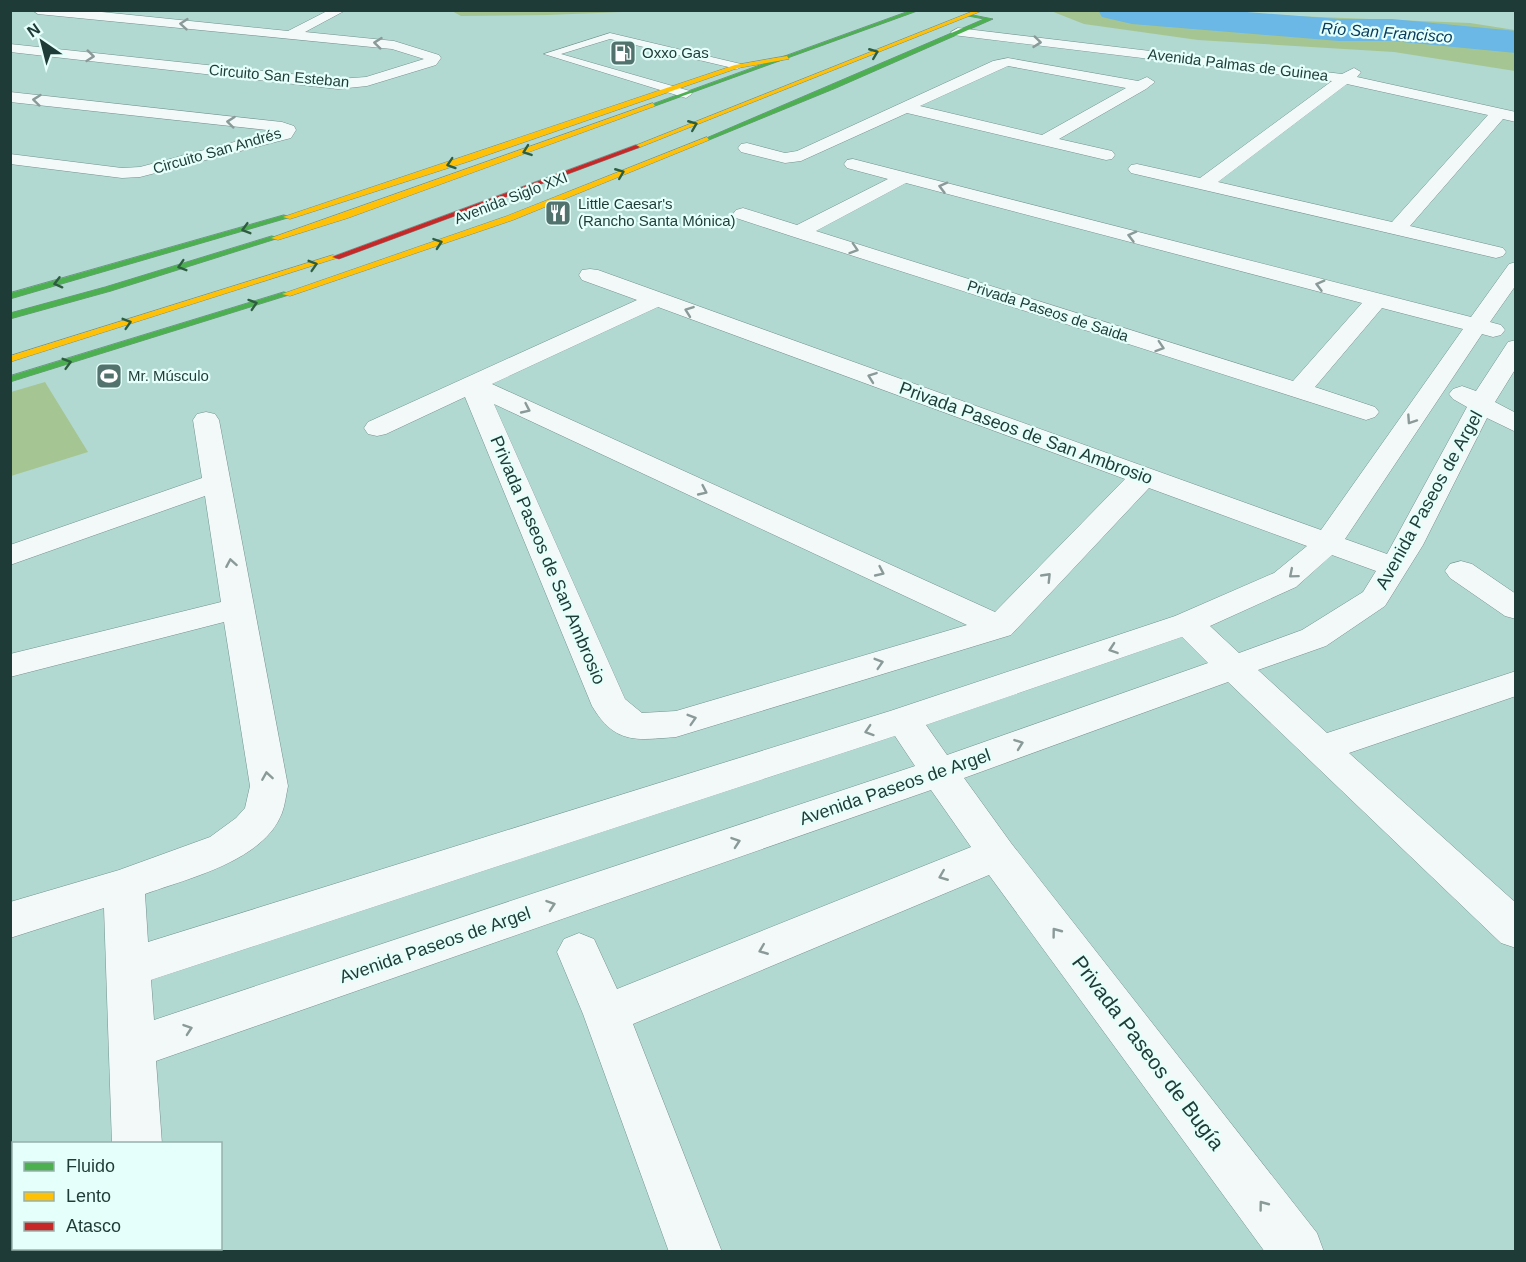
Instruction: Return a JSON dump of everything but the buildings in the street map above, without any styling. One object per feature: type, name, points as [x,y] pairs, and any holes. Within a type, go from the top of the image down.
[{"type":"main road","points":[[10,316],[108,289],[345,216],[918,10]]},
{"type":"main road","name":"Avenida Siglo XXI","points":[[10,379],[328,281],[499,222],[834,87],[958,32],[986,16]]},
{"type":"main road","name":"Avenida Siglo XXI","points":[[10,359],[337,257],[986,16]]},
{"type":"main road","points":[[10,296],[91,275],[323,206],[737,66],[787,58]]},
{"type":"main road","points":[[660,138],[687,146]]},
{"type":"main road","points":[[323,206],[345,216]]},
{"type":"main road","points":[[91,275],[108,289]]},
{"type":"street","name":"Circuito San Esteban","points":[[10,48],[338,84],[367,81],[431,62],[434,58],[394,45],[38,10]]},
{"type":"street","points":[[292,34],[340,10]]},
{"type":"street","name":"Avenida Palmas de Guinea","points":[[1014,39],[1007,33],[1030,26],[1195,54],[1350,75],[1510,112]]},
{"type":"street","name":"Avenida Palmas de Guinea","points":[[958,32],[1195,54]]},
{"type":"street","points":[[1043,141],[1195,54]]},
{"type":"street","points":[[747,148],[785,158],[801,156],[998,64],[1008,62],[1141,86]]},
{"type":"street","points":[[1203,185],[1350,75]]},
{"type":"street","name":"Circuito San Andrés","points":[[10,97],[288,130],[275,136],[140,172],[122,173],[10,159]]},
{"type":"street","points":[[906,108],[1106,155]]},
{"type":"street","points":[[1396,230],[1510,112]]},
{"type":"street","points":[[853,164],[1515,336]]},
{"type":"street","points":[[128,968],[903,720],[1188,624],[1285,580],[1327,544],[1475,326],[1506,260],[1396,230],[1137,169]]},
{"type":"street","points":[[798,232],[905,177]]},
{"type":"street","name":"Privada Paseos de Saida","points":[[743,214],[1366,412]]},
{"type":"street","name":"Privada Paseos de San Ambrosio","points":[[590,275],[1394,567]]},
{"type":"street","points":[[377,428],[657,299]]},
{"type":"street","points":[[1299,390],[1377,300]]},
{"type":"street","name":"Avenida Paseos de Argel","points":[[133,1048],[940,772],[1314,638],[1374,599],[1394,567],[1481,404],[1515,347]]},
{"type":"street","points":[[1437,382],[1515,424]]},
{"type":"street","points":[[473,385],[999,627],[1144,476]]},
{"type":"street","name":"Privada Paseos de San Ambrosio","points":[[473,385],[610,706],[634,727],[676,724],[999,627]]},
{"type":"street","points":[[10,920],[124,885],[224,848],[250,829],[263,813],[269,786],[206,420]]},
{"type":"street","points":[[10,556],[216,482]]},
{"type":"street","points":[[1461,571],[1515,609]]},
{"type":"street","points":[[10,666],[238,608]]},
{"type":"street","points":[[1188,624],[1515,930]]},
{"type":"street","points":[[1320,749],[1515,683]]},
{"type":"street","name":"Privada Paseos de Bugía","points":[[903,720],[998,854],[1298,1251]]},
{"type":"street","points":[[606,1014],[998,854]]},
{"type":"street","points":[[124,885],[137,1142]]},
{"type":"street","points":[[579,952],[606,1014],[696,1251]]},
{"type":"lane","points":[[686,94],[549,54],[610,36],[737,66]]},
{"type":"lane","points":[[651,57],[672,50]]},
{"type":"lane","points":[[608,71],[629,64]]},
{"type":"green space","points":[[1200,10],[1218,13],[1470,23],[1515,30],[1515,71],[1394,52],[1198,40],[1084,24],[1051,11]]},
{"type":"green space","points":[[452,11],[647,11],[461,16]]},
{"type":"green space","points":[[45,382],[88,452],[11,476],[11,392]]},
{"type":"waterway","name":"Río San Francisco","points":[[1114,10],[1132,14],[1339,30],[1392,30],[1516,42]]},
{"type":"traffic: fast","points":[[653,105],[918,10]]},
{"type":"traffic: fast","points":[[707,139],[990,19],[970,15]]},
{"type":"traffic: fast","points":[[10,296],[287,217]]},
{"type":"traffic: fast","points":[[10,316],[275,238]]},
{"type":"traffic: fast","points":[[10,379],[287,294]]},
{"type":"traffic: slow","points":[[636,147],[982,10]]},
{"type":"traffic: slow","points":[[287,217],[467,159],[737,66],[787,58]]},
{"type":"traffic: slow","points":[[275,238],[345,216],[653,105]]},
{"type":"traffic: slow","points":[[287,294],[510,218],[707,139]]},
{"type":"traffic: slow","points":[[10,359],[336,257]]},
{"type":"traffic: jam","points":[[336,257],[636,147]]},
{"type":"place","name":"Oxxo Gas","points":[[623,53]]},
{"type":"place","name":"Little Caesar's (Rancho Santa Mónica)","points":[[558,213]]},
{"type":"place","name":"Mr. Músculo","points":[[109,376]]}]
